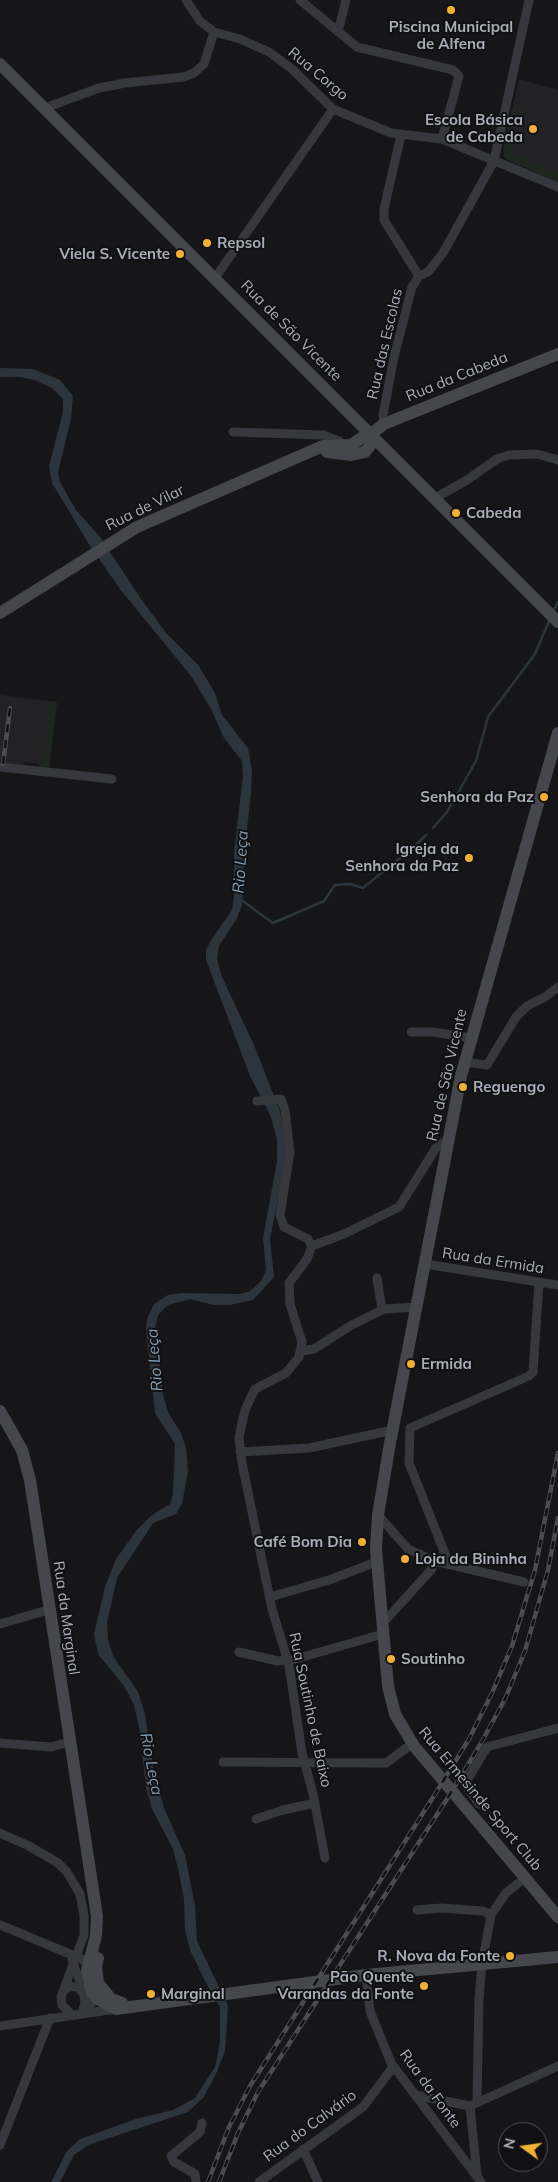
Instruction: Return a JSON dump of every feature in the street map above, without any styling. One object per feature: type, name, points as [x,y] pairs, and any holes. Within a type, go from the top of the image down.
[{"type":"main road","name":"Rua de São Vicente","points":[[0,64],[553,616]]},
{"type":"main road","name":"Rua da Cabeda","points":[[371,434],[384,424],[558,354]]},
{"type":"main road","name":"Rua de Vilar","points":[[0,613],[108,544],[173,510],[323,446],[351,444],[362,436],[371,434],[370,446],[360,454],[351,455],[314,451]]},
{"type":"main road","name":"Rua de São Vicente","points":[[378,1515],[448,1139],[465,1062],[558,733]]},
{"type":"main road","name":"Rua da Marginal","points":[[0,1411],[22,1450],[30,1480],[48,1610],[97,1916],[96,1936],[84,1947],[88,1964],[88,1980],[97,1999]]},
{"type":"main road","name":"Rua Ermesinde Sport Club","points":[[378,1515],[376,1562],[388,1686],[395,1714],[412,1744],[558,1917]]},
{"type":"main road","name":"Rua da Marginal","points":[[85,1836],[92,1858],[104,1921],[96,1967],[98,1983]]},
{"type":"main road","points":[[97,1999],[116,2009],[366,1975],[555,1955]]},
{"type":"main road","points":[[98,1983],[103,1992],[120,2002],[149,2003]]},
{"type":"street","name":"Rua Corgo","points":[[186,0],[200,21],[214,32],[240,39],[269,52],[292,69],[333,109],[391,133],[442,139],[558,188]]},
{"type":"street","points":[[192,9],[196,0]]},
{"type":"street","points":[[300,0],[357,48],[452,70],[459,76],[442,139]]},
{"type":"street","points":[[338,32],[346,0]]},
{"type":"street","name":"Rua das Escolas","points":[[384,424],[383,415],[401,328],[412,287],[419,276],[428,272],[443,253],[494,161],[529,0]]},
{"type":"street","points":[[45,108],[99,88],[125,83],[184,77],[194,73],[204,64],[214,32]]},
{"type":"street","points":[[214,278],[333,109]]},
{"type":"street","points":[[401,135],[384,209],[384,220],[419,276]]},
{"type":"street","points":[[234,432],[323,435],[339,440],[342,445]]},
{"type":"street","points":[[435,498],[467,480],[497,459],[509,455],[537,454],[558,460]]},
{"type":"street","points":[[0,767],[112,779]]},
{"type":"street","points":[[465,1062],[488,1064],[516,1017],[527,1006],[545,997],[558,987]]},
{"type":"street","points":[[411,1032],[432,1032],[471,1038]]},
{"type":"street","points":[[257,1101],[280,1099],[285,1110],[290,1152],[280,1215],[284,1227],[308,1239],[312,1246]]},
{"type":"street","points":[[417,1307],[382,1309],[350,1326],[314,1349],[302,1352],[300,1331],[290,1304],[289,1283],[307,1258],[312,1246],[399,1207],[436,1148],[448,1139]]},
{"type":"street","name":"Rua da Ermida","points":[[425,1264],[558,1285]]},
{"type":"street","points":[[377,1278],[382,1309]]},
{"type":"street","points":[[240,1452],[309,1448],[394,1428],[410,1428],[528,1376],[533,1372],[539,1282]]},
{"type":"street","name":"Rua Soutinho de Baixo","points":[[302,1352],[290,1369],[255,1389],[240,1427],[240,1452],[270,1597],[288,1660],[304,1762],[315,1803],[325,1858]]},
{"type":"street","points":[[410,1428],[409,1463],[449,1564]]},
{"type":"street","points":[[378,1515],[408,1549],[435,1561],[524,1582]]},
{"type":"street","points":[[239,1652],[288,1660],[383,1629],[435,1561]]},
{"type":"street","points":[[270,1597],[329,1580],[376,1562]]},
{"type":"street","points":[[0,1624],[48,1610]]},
{"type":"street","points":[[479,1804],[465,1784],[487,1747],[558,1728]]},
{"type":"street","points":[[0,1743],[51,1747],[69,1742]]},
{"type":"street","points":[[223,1762],[386,1763],[412,1744]]},
{"type":"street","points":[[256,1819],[283,1810],[315,1803]]},
{"type":"street","points":[[0,1833],[50,1857],[67,1872],[75,1884],[83,1905],[85,1956],[74,1959]]},
{"type":"street","points":[[479,2178],[473,2105],[482,1964],[492,1915],[506,1893],[525,1878]]},
{"type":"street","points":[[417,1910],[442,1908],[483,1911],[492,1915]]},
{"type":"street","points":[[0,1925],[88,1964],[92,1978],[98,1983],[97,1999],[84,2012]]},
{"type":"street","points":[[63,1952],[73,1953],[84,1947]]},
{"type":"street","points":[[72,2015],[62,2005],[62,1994],[74,1959],[84,1947]]},
{"type":"street","points":[[74,1959],[86,2003],[84,2012]]},
{"type":"street","name":"Rua da Fonte","points":[[366,1975],[370,2011],[394,2067],[479,2178]]},
{"type":"street","points":[[62,1994],[71,1986],[79,1988],[84,1995]]},
{"type":"street","points":[[0,2026],[84,2012],[116,2009]]},
{"type":"street","points":[[0,2145],[50,2018]]},
{"type":"street","points":[[415,2095],[473,2105],[558,2066]]},
{"type":"street","name":"Rua do Calvário","points":[[258,2182],[363,2107],[394,2067]]},
{"type":"street","points":[[196,2182],[195,2174],[174,2162],[171,2156],[200,2132],[202,2123]]},
{"type":"street","points":[[304,2149],[318,2182]]},
{"type":"shaded area","name":"Escola Básica de Cabeda","points":[[519,79],[558,90],[558,182],[509,161],[504,156],[503,150]]},
{"type":"shaded area","points":[[512,108],[518,109],[512,144],[513,153],[558,174],[558,182],[506,159],[503,150]]},
{"type":"shaded area","points":[[0,695],[57,702],[49,769],[40,768],[38,764],[25,762],[22,766],[0,763]]},
{"type":"shaded area","points":[[50,701],[57,702],[49,769],[40,768],[38,764],[44,759]]},
{"type":"water","name":"Rio Leça","points":[[0,368],[33,369],[60,380],[73,396],[71,419],[58,472],[60,482],[76,510],[100,537],[166,633],[199,666],[215,693],[222,715],[248,748],[252,771],[242,905],[237,918],[219,946],[217,959],[222,977],[254,1045],[280,1111],[287,1154],[270,1239],[274,1277],[253,1300],[230,1305],[213,1305],[191,1299],[168,1305],[158,1315],[155,1329],[164,1399],[169,1414],[181,1433],[186,1448],[188,1471],[182,1504],[176,1514],[153,1523],[117,1578],[107,1623],[108,1640],[113,1656],[138,1692],[145,1714],[153,1767],[164,1808],[185,1855],[195,1906],[197,1941],[228,2006],[225,2051],[216,2074],[203,2098],[188,2112],[88,2145],[74,2155],[60,2182],[51,2182],[67,2151],[80,2139],[136,2119],[173,2110],[195,2098],[215,2067],[220,2043],[220,2007],[190,1950],[185,1930],[184,1899],[173,1849],[152,1809],[146,1787],[139,1727],[134,1705],[124,1686],[98,1654],[94,1634],[105,1587],[116,1559],[136,1531],[152,1515],[170,1504],[173,1495],[175,1444],[155,1413],[146,1329],[147,1319],[154,1304],[168,1295],[182,1293],[241,1294],[250,1291],[261,1281],[266,1270],[263,1238],[277,1161],[277,1140],[271,1117],[250,1076],[206,960],[206,950],[211,940],[232,910],[234,853],[243,776],[242,761],[224,738],[211,709],[191,676],[120,589],[90,546],[52,483],[49,466],[63,412],[63,399],[52,388],[34,380],[20,377],[0,377]]},
{"type":"waterway","points":[[553,612],[558,602]]},
{"type":"waterway","points":[[433,828],[447,812],[476,761],[488,717],[535,654],[550,619]]},
{"type":"waterway","points":[[416,845],[426,835]]},
{"type":"waterway","name":"Rio Leça","points":[[240,899],[273,923],[324,901],[335,885],[350,884],[363,888],[410,850]]},
{"type":"railway","points":[[3,764],[10,708]]},
{"type":"railway","points":[[208,2182],[229,2127],[250,2086],[437,1791],[469,1739],[492,1693],[512,1646],[535,1570],[558,1453]]},
{"type":"railway","points":[[219,2182],[238,2133],[258,2092],[447,1799],[505,1699],[525,1651],[548,1570],[558,1518]]},
{"type":"place","name":"Piscina Municipal de Alfena","points":[[451,10]]},
{"type":"place","name":"Escola Básica de Cabeda","points":[[533,129]]},
{"type":"place","name":"Repsol","points":[[207,243]]},
{"type":"place","name":"Viela S. Vicente","points":[[180,254]]},
{"type":"place","name":"Cabeda","points":[[456,513]]},
{"type":"place","name":"Senhora da Paz","points":[[544,797]]},
{"type":"place","name":"Igreja da Senhora da Paz","points":[[469,858]]},
{"type":"place","name":"Reguengo","points":[[463,1087]]},
{"type":"place","name":"Ermida","points":[[411,1364]]},
{"type":"place","name":"Café Bom Dia","points":[[362,1542]]},
{"type":"place","name":"Loja da Bininha","points":[[405,1559]]},
{"type":"place","name":"Soutinho","points":[[391,1659]]},
{"type":"place","name":"R. Nova da Fonte","points":[[510,1956]]},
{"type":"place","name":"Pão Quente Varandas da Fonte","points":[[424,1986]]},
{"type":"place","name":"Marginal","points":[[151,1994]]}]
